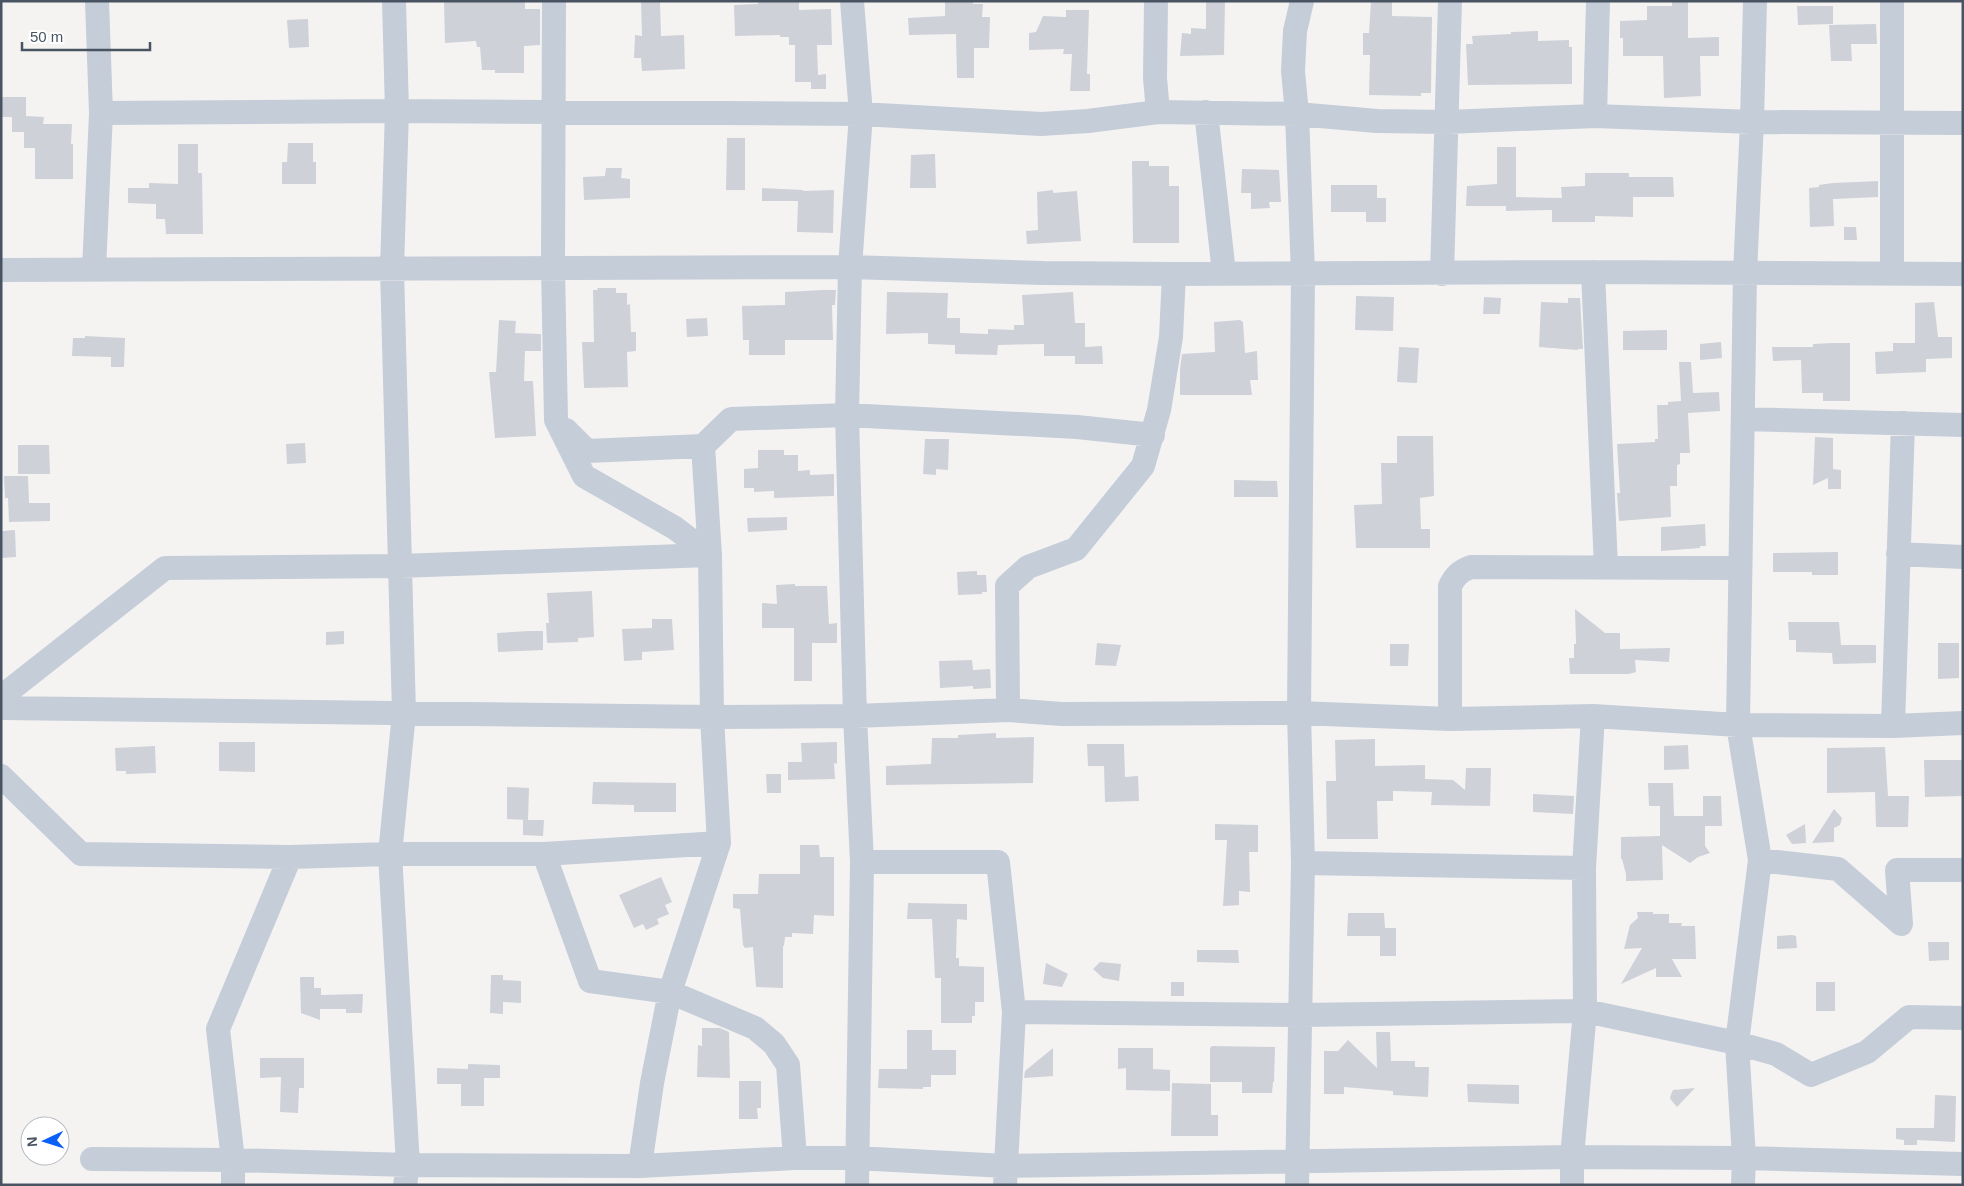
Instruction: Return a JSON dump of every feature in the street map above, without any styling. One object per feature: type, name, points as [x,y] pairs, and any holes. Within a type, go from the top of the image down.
[{"type":"street","points":[[94,270],[101,113],[98,1]]},
{"type":"street","points":[[394,1],[397,112],[392,269],[404,713],[390,854],[406,1175]]},
{"type":"street","points":[[554,1],[553,268],[556,420],[584,476],[675,528],[710,555]]},
{"type":"street","points":[[852,1],[861,114],[850,267],[847,415],[855,716],[862,862],[857,1185]]},
{"type":"street","points":[[1156,1],[1155,78],[1158,112]]},
{"type":"street","points":[[1297,1185],[1303,863],[1299,713],[1303,274],[1294,50],[1295,31],[1302,1]]},
{"type":"street","points":[[1442,274],[1450,1]]},
{"type":"street","points":[[1595,116],[1598,1]]},
{"type":"street","points":[[1743,1185],[1744,1158],[1737,1043],[1760,860],[1738,725],[1745,273],[1755,1]]},
{"type":"street","points":[[1892,1],[1892,272]]},
{"type":"street","points":[[101,113],[554,112],[861,114],[1041,124],[1088,121],[1158,112],[1206,112],[1297,114],[1361,120],[1447,122],[1595,116],[1752,122],[1963,123]]},
{"type":"street","points":[[1206,112],[1224,272]]},
{"type":"street","points":[[1,270],[850,267],[1043,273],[1174,274],[1224,272],[1303,274],[1892,272],[1963,274]]},
{"type":"street","points":[[1593,272],[1606,567]]},
{"type":"street","points":[[1008,710],[1007,586],[1028,567],[1076,549],[1142,466],[1153,435],[1159,410],[1171,337],[1174,274]]},
{"type":"street","points":[[556,420],[587,452],[703,446],[731,418],[847,415],[1077,427],[1153,435]]},
{"type":"street","points":[[1743,419],[1963,425]]},
{"type":"street","points":[[1893,726],[1903,423]]},
{"type":"street","points":[[640,1166],[652,1083],[670,992],[719,843],[712,717],[710,555],[703,446]]},
{"type":"street","points":[[1898,554],[1963,557]]},
{"type":"street","points":[[1,696],[165,568],[400,566],[710,555]]},
{"type":"street","points":[[1450,719],[1450,586],[1458,573],[1470,568],[1740,568]]},
{"type":"street","points":[[1,708],[712,717],[855,716],[1008,710],[1062,714],[1299,713],[1450,719],[1593,716],[1738,725],[1893,726],[1963,723]]},
{"type":"street","points":[[1572,1185],[1572,1156],[1585,1011],[1584,868],[1593,716]]},
{"type":"street","points":[[1,776],[82,854],[290,857],[390,854],[544,854],[719,843]]},
{"type":"street","points":[[544,854],[590,981],[670,992],[755,1028],[774,1044],[788,1065],[795,1158]]},
{"type":"street","points":[[233,1185],[233,1160],[218,1029],[290,857]]},
{"type":"street","points":[[1760,860],[1838,869],[1901,924],[1897,870],[1963,870]]},
{"type":"street","points":[[862,862],[998,862],[1014,1012],[1005,1176]]},
{"type":"street","points":[[1303,863],[1584,868]]},
{"type":"street","points":[[1014,1012],[1300,1016],[1585,1011],[1737,1043],[1776,1054],[1811,1075],[1867,1052],[1910,1017],[1963,1018]]},
{"type":"street","points":[[92,1159],[233,1160],[406,1175],[795,1158],[856,1158],[1005,1176],[1298,1161],[1572,1156],[1744,1158],[1963,1164]]},
{"type":"building","points":[[525,1],[525,9],[540,9],[540,45],[524,46],[524,73],[495,73],[495,70],[482,70],[480,47],[477,47],[476,41],[445,43],[444,2]]},
{"type":"building","points":[[641,1],[660,1],[661,36],[684,35],[685,69],[642,71],[641,58],[634,58],[635,35],[642,36]]},
{"type":"building","points":[[758,1],[799,1],[799,10],[831,9],[832,45],[817,45],[818,75],[826,74],[826,89],[811,89],[811,82],[795,82],[795,45],[789,45],[789,37],[780,37],[780,35],[735,36],[734,5],[758,4]]},
{"type":"building","points":[[945,1],[973,1],[973,4],[983,4],[982,17],[990,17],[989,48],[974,48],[974,78],[957,78],[956,34],[909,35],[908,18],[945,16]]},
{"type":"building","points":[[1206,1],[1225,1],[1224,55],[1180,56],[1182,33],[1191,34],[1191,28],[1206,29]]},
{"type":"building","points":[[1371,1],[1392,1],[1392,16],[1432,17],[1431,93],[1421,93],[1421,96],[1369,95],[1370,55],[1363,55],[1363,33],[1369,33]]},
{"type":"building","points":[[1672,1],[1688,1],[1688,38],[1719,37],[1719,56],[1700,56],[1701,96],[1664,98],[1663,56],[1623,56],[1623,38],[1620,38],[1620,21],[1647,20],[1647,6],[1672,6]]},
{"type":"building","points":[[1797,6],[1833,6],[1833,24],[1798,25]]},
{"type":"building","points":[[1066,10],[1089,10],[1087,74],[1090,74],[1090,91],[1070,91],[1072,54],[1063,54],[1064,49],[1029,50],[1029,33],[1036,32],[1043,16],[1066,17]]},
{"type":"building","points":[[308,19],[309,47],[289,48],[287,20]]},
{"type":"building","points":[[1876,24],[1877,44],[1851,44],[1852,61],[1831,61],[1829,25]]},
{"type":"building","points":[[1538,31],[1538,41],[1569,40],[1569,47],[1572,47],[1572,84],[1468,85],[1466,44],[1473,44],[1472,36]]},
{"type":"building","points":[[1,97],[26,97],[26,116],[44,117],[43,124],[72,124],[73,179],[35,179],[35,148],[24,148],[24,132],[12,132],[12,117],[1,117]]},
{"type":"building","points":[[727,138],[745,138],[745,190],[726,190]]},
{"type":"building","points":[[288,143],[313,143],[313,162],[316,162],[316,184],[282,184],[282,162],[287,162]]},
{"type":"building","points":[[178,144],[198,144],[198,173],[202,173],[203,234],[166,234],[165,219],[156,219],[156,204],[128,203],[128,188],[149,188],[149,183],[178,184]]},
{"type":"building","points":[[1497,147],[1516,147],[1516,197],[1562,198],[1561,187],[1585,186],[1585,173],[1629,173],[1629,177],[1673,177],[1674,197],[1633,197],[1633,217],[1595,216],[1595,222],[1552,222],[1552,210],[1506,211],[1506,206],[1466,206],[1467,186],[1497,184]]},
{"type":"building","points":[[935,154],[936,188],[910,188],[911,155]]},
{"type":"building","points":[[1132,161],[1149,161],[1149,166],[1169,166],[1169,186],[1179,186],[1179,243],[1133,243]]},
{"type":"building","points":[[606,168],[622,168],[621,178],[630,179],[630,198],[584,200],[583,177],[605,176]]},
{"type":"building","points":[[1242,169],[1279,170],[1281,202],[1269,202],[1270,208],[1251,209],[1251,193],[1241,193]]},
{"type":"building","points":[[1878,181],[1878,197],[1833,199],[1834,226],[1810,227],[1809,188],[1833,183]]},
{"type":"building","points":[[1331,185],[1377,185],[1377,198],[1386,198],[1386,222],[1366,222],[1366,212],[1331,212]]},
{"type":"building","points":[[762,188],[803,191],[834,190],[833,233],[797,232],[798,201],[762,201]]},
{"type":"building","points":[[1053,190],[1053,193],[1077,191],[1081,241],[1027,244],[1026,231],[1038,230],[1037,192]]},
{"type":"building","points":[[1844,227],[1856,227],[1857,240],[1844,240]]},
{"type":"building","points":[[597,288],[616,288],[616,293],[627,293],[627,305],[630,304],[631,332],[636,332],[636,351],[627,352],[628,387],[584,388],[582,342],[594,342],[593,290],[598,290]]},
{"type":"building","points":[[836,290],[835,305],[832,305],[833,340],[785,340],[785,355],[749,355],[749,340],[743,340],[742,306],[785,305],[785,292]]},
{"type":"building","points":[[887,292],[948,293],[947,318],[960,318],[960,333],[988,334],[988,329],[1014,330],[1014,325],[1024,325],[1022,295],[1073,292],[1075,323],[1085,323],[1085,347],[1102,346],[1103,364],[1075,364],[1075,356],[1044,356],[1044,344],[998,345],[997,355],[955,354],[955,345],[928,344],[928,333],[886,334]]},
{"type":"building","points":[[1356,296],[1394,297],[1393,331],[1355,330]]},
{"type":"building","points":[[1484,297],[1501,298],[1500,314],[1483,314]]},
{"type":"building","points":[[1568,298],[1580,298],[1583,349],[1539,347],[1541,302],[1568,303]]},
{"type":"building","points":[[1934,302],[1938,337],[1952,337],[1952,358],[1926,359],[1926,372],[1876,374],[1875,352],[1893,351],[1893,343],[1915,343],[1915,303]]},
{"type":"building","points":[[707,318],[708,336],[687,337],[686,319]]},
{"type":"building","points":[[499,320],[516,321],[515,333],[541,334],[541,351],[525,351],[524,381],[533,381],[536,436],[495,438],[489,372],[496,372]]},
{"type":"building","points":[[1240,320],[1243,322],[1245,353],[1257,351],[1258,380],[1250,380],[1252,395],[1180,395],[1182,354],[1215,352],[1214,322]]},
{"type":"building","points":[[1667,330],[1667,350],[1623,350],[1623,331]]},
{"type":"building","points":[[85,336],[125,338],[124,367],[111,367],[111,357],[72,356],[73,338],[85,338]]},
{"type":"building","points":[[1721,342],[1722,358],[1700,360],[1700,344]]},
{"type":"building","points":[[1850,343],[1850,401],[1823,401],[1823,393],[1802,393],[1801,360],[1773,361],[1772,347],[1813,347],[1813,344]]},
{"type":"building","points":[[1399,347],[1419,348],[1417,383],[1397,382]]},
{"type":"building","points":[[1679,362],[1691,362],[1693,393],[1719,392],[1720,411],[1688,413],[1690,453],[1680,453],[1680,464],[1677,465],[1677,486],[1670,486],[1671,517],[1619,521],[1617,493],[1620,493],[1617,444],[1655,442],[1655,439],[1658,439],[1657,405],[1668,405],[1668,402],[1681,401]]},
{"type":"building","points":[[1397,436],[1433,436],[1434,496],[1420,498],[1421,529],[1430,529],[1430,548],[1356,548],[1354,505],[1382,504],[1381,463],[1397,463]]},
{"type":"building","points":[[1815,437],[1833,438],[1833,469],[1841,470],[1841,489],[1828,489],[1828,478],[1813,485]]},
{"type":"building","points":[[925,439],[949,439],[948,470],[936,469],[936,475],[923,474]]},
{"type":"building","points":[[305,443],[306,463],[287,464],[286,444]]},
{"type":"building","points":[[18,445],[49,445],[50,474],[18,474]]},
{"type":"building","points":[[758,450],[784,450],[784,455],[798,455],[798,471],[810,470],[810,475],[834,474],[834,496],[774,498],[774,491],[754,492],[754,488],[744,488],[744,469],[758,468]]},
{"type":"building","points":[[4,476],[28,476],[29,503],[50,503],[50,521],[9,522],[8,498],[5,498]]},
{"type":"building","points":[[1234,480],[1277,481],[1278,497],[1234,497]]},
{"type":"building","points":[[787,517],[787,530],[748,532],[747,518]]},
{"type":"building","points":[[1705,524],[1706,546],[1661,551],[1661,527]]},
{"type":"building","points":[[15,530],[16,557],[2,558],[2,531]]},
{"type":"building","points":[[1838,552],[1838,575],[1812,575],[1812,572],[1773,572],[1773,553]]},
{"type":"building","points":[[977,571],[977,575],[986,575],[987,592],[958,595],[957,572]]},
{"type":"building","points":[[795,584],[795,586],[827,586],[829,624],[837,623],[837,643],[812,643],[812,681],[794,681],[794,628],[762,628],[762,603],[777,604],[776,585]]},
{"type":"building","points":[[592,591],[594,637],[578,638],[578,642],[547,643],[546,623],[549,623],[547,593]]},
{"type":"building","points":[[1575,609],[1605,633],[1620,633],[1620,649],[1670,648],[1669,662],[1635,660],[1636,672],[1629,674],[1570,674],[1569,658],[1574,658],[1574,644],[1576,644]]},
{"type":"building","points":[[652,619],[672,619],[674,650],[642,652],[642,660],[624,661],[622,629],[652,628]]},
{"type":"building","points":[[1788,622],[1839,622],[1841,645],[1876,645],[1876,663],[1833,664],[1832,653],[1796,652],[1796,640],[1789,640]]},
{"type":"building","points":[[344,631],[344,644],[326,645],[326,632]]},
{"type":"building","points":[[543,631],[543,650],[498,652],[497,633]]},
{"type":"building","points":[[1097,643],[1121,645],[1116,666],[1095,665]]},
{"type":"building","points":[[1938,643],[1959,643],[1959,678],[1938,679]]},
{"type":"building","points":[[1390,644],[1409,644],[1408,666],[1390,666]]},
{"type":"building","points":[[972,660],[973,670],[990,669],[991,688],[973,689],[973,686],[940,688],[939,661]]},
{"type":"building","points":[[996,733],[996,738],[1034,737],[1033,783],[886,785],[886,766],[931,764],[932,738],[958,738],[958,735]]},
{"type":"building","points":[[1375,739],[1375,766],[1425,765],[1425,779],[1453,780],[1465,790],[1466,768],[1491,768],[1490,806],[1431,805],[1432,792],[1393,791],[1393,801],[1377,801],[1378,839],[1327,839],[1326,781],[1336,781],[1335,740]]},
{"type":"building","points":[[219,742],[255,742],[255,772],[219,771]]},
{"type":"building","points":[[837,742],[837,764],[834,763],[835,779],[788,780],[788,762],[802,762],[801,743]]},
{"type":"building","points":[[1087,744],[1124,744],[1125,777],[1138,776],[1139,801],[1105,802],[1104,766],[1088,766]]},
{"type":"building","points":[[1688,745],[1689,769],[1664,770],[1664,746]]},
{"type":"building","points":[[155,746],[156,773],[126,774],[126,771],[116,771],[115,748]]},
{"type":"building","points":[[1885,747],[1888,796],[1909,796],[1908,827],[1876,827],[1875,792],[1827,793],[1827,748]]},
{"type":"building","points":[[1924,760],[1963,760],[1963,796],[1925,797]]},
{"type":"building","points":[[766,774],[781,774],[781,793],[767,793]]},
{"type":"building","points":[[593,782],[676,783],[676,812],[634,812],[634,805],[592,804]]},
{"type":"building","points":[[1648,783],[1673,783],[1674,816],[1703,816],[1703,796],[1721,796],[1722,826],[1705,826],[1705,846],[1710,853],[1698,857],[1690,863],[1662,845],[1663,880],[1626,881],[1626,874],[1621,859],[1621,837],[1660,836],[1660,806],[1649,806]]},
{"type":"building","points":[[507,787],[529,788],[528,820],[507,819]]},
{"type":"building","points":[[1533,794],[1574,796],[1573,814],[1533,812]]},
{"type":"building","points":[[1834,809],[1842,818],[1840,825],[1834,828],[1834,842],[1812,843]]},
{"type":"building","points":[[523,820],[544,820],[543,836],[523,835]]},
{"type":"building","points":[[1215,824],[1258,825],[1258,852],[1249,852],[1250,892],[1239,891],[1239,905],[1223,906],[1227,840],[1215,840]]},
{"type":"building","points":[[1805,824],[1806,843],[1792,844],[1786,835]]},
{"type":"building","points":[[800,845],[819,845],[820,857],[834,857],[834,916],[814,915],[813,934],[792,933],[792,937],[785,937],[783,946],[783,988],[756,987],[753,947],[745,948],[743,945],[740,909],[733,908],[733,894],[758,894],[759,874],[800,874]]},
{"type":"building","points":[[661,877],[672,902],[665,905],[669,914],[657,919],[659,924],[646,930],[643,924],[634,928],[619,895]]},
{"type":"building","points":[[908,903],[967,904],[967,920],[957,919],[956,958],[959,958],[959,966],[984,967],[984,1002],[975,1002],[975,1016],[972,1016],[972,1023],[941,1023],[941,978],[935,978],[932,919],[907,919]]},
{"type":"building","points":[[1637,912],[1669,914],[1669,923],[1682,923],[1681,926],[1695,926],[1696,959],[1672,959],[1682,977],[1656,977],[1656,968],[1621,984],[1642,948],[1624,949],[1630,925],[1638,918]]},
{"type":"building","points":[[1348,913],[1384,913],[1385,928],[1396,928],[1396,956],[1380,956],[1380,936],[1347,936]]},
{"type":"building","points":[[1777,936],[1796,936],[1797,948],[1777,949]]},
{"type":"building","points":[[1928,942],[1949,942],[1949,960],[1929,961]]},
{"type":"building","points":[[1197,950],[1238,950],[1239,963],[1197,962]]},
{"type":"building","points":[[1100,962],[1121,964],[1119,981],[1103,978],[1093,969]]},
{"type":"building","points":[[1046,963],[1068,974],[1062,987],[1043,984]]},
{"type":"building","points":[[491,975],[503,975],[503,980],[521,981],[521,1003],[503,1002],[503,1014],[490,1013]]},
{"type":"building","points":[[300,977],[314,977],[314,988],[321,988],[321,995],[363,994],[362,1013],[346,1013],[346,1009],[320,1009],[320,1020],[301,1013]]},
{"type":"building","points":[[1171,982],[1184,982],[1184,996],[1171,996]]},
{"type":"building","points":[[1816,982],[1835,982],[1835,1011],[1816,1011]]},
{"type":"building","points":[[702,1028],[720,1028],[729,1032],[730,1078],[697,1077],[698,1045],[702,1046]]},
{"type":"building","points":[[907,1030],[932,1030],[932,1050],[956,1050],[956,1075],[931,1075],[931,1087],[923,1087],[923,1089],[878,1088],[879,1069],[907,1069]]},
{"type":"building","points":[[1376,1032],[1390,1032],[1391,1061],[1415,1061],[1415,1067],[1429,1067],[1428,1097],[1393,1095],[1393,1091],[1344,1087],[1344,1094],[1324,1094],[1324,1051],[1338,1051],[1348,1040],[1377,1068]]},
{"type":"building","points":[[1212,1046],[1275,1047],[1272,1093],[1242,1093],[1242,1082],[1210,1082],[1210,1048]]},
{"type":"building","points":[[1053,1048],[1053,1076],[1024,1078],[1025,1071]]},
{"type":"building","points":[[1118,1048],[1153,1048],[1153,1069],[1170,1070],[1170,1091],[1126,1090],[1126,1068],[1118,1069]]},
{"type":"building","points":[[260,1058],[304,1058],[304,1088],[299,1088],[298,1113],[280,1112],[281,1077],[260,1078]]},
{"type":"building","points":[[468,1064],[500,1065],[500,1078],[484,1078],[484,1106],[461,1106],[461,1084],[437,1084],[437,1068],[468,1069]]},
{"type":"building","points":[[739,1081],[761,1081],[761,1108],[757,1108],[758,1119],[739,1119]]},
{"type":"building","points":[[1172,1083],[1211,1084],[1211,1115],[1218,1115],[1218,1136],[1171,1136]]},
{"type":"building","points":[[1467,1084],[1519,1085],[1519,1104],[1468,1102]]},
{"type":"building","points":[[1695,1088],[1677,1107],[1671,1100],[1670,1097],[1673,1090]]},
{"type":"building","points":[[1935,1095],[1956,1096],[1955,1142],[1917,1140],[1917,1145],[1904,1145],[1904,1140],[1896,1139],[1896,1128],[1934,1128]]}]
